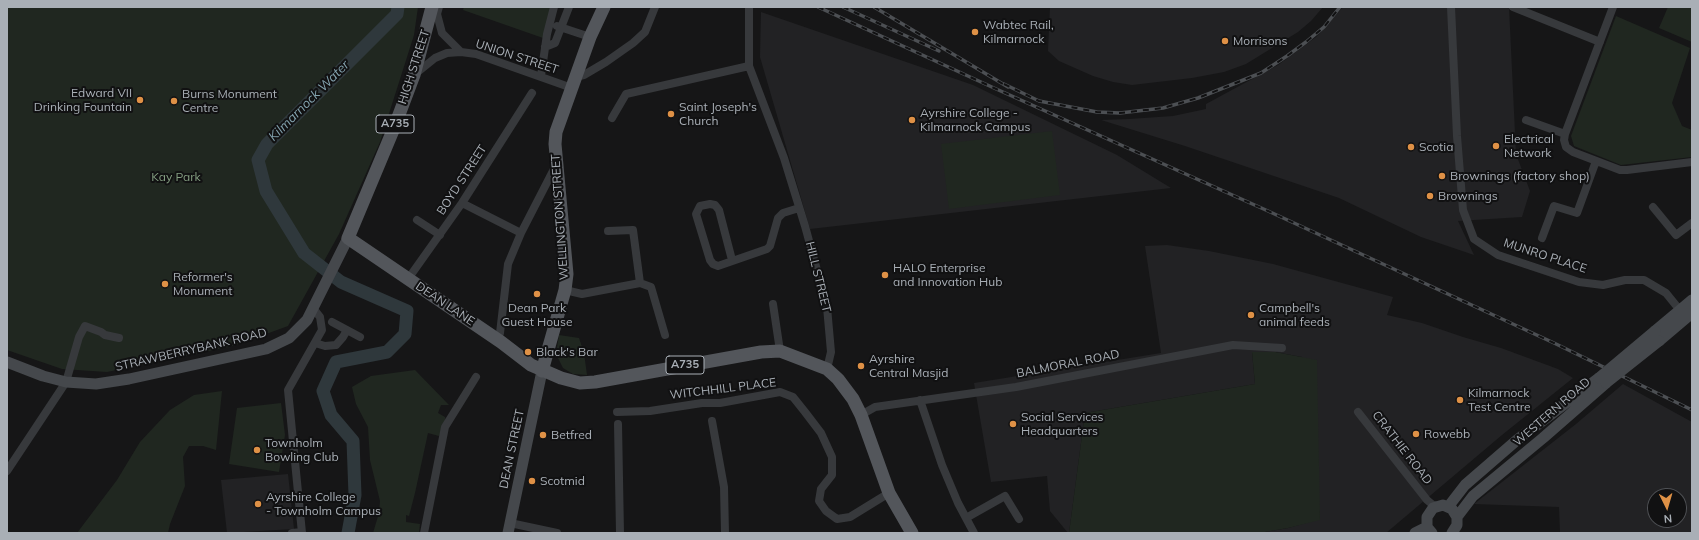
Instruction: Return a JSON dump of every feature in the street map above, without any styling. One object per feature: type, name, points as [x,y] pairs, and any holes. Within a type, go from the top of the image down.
[{"type":"main road","name":"HIGH STREET","points":[[348,238],[394,128],[414,75],[432,7]]},
{"type":"main road","name":"WELLINGTON STREET","points":[[542,371],[565,290],[567,274],[555,144],[556,132],[590,37],[604,7]]},
{"type":"main road","name":"STRAWBERRYBANK ROAD","points":[[7,362],[43,376],[66,382],[96,384],[130,379],[266,349],[290,338],[307,320],[348,238]]},
{"type":"main road","name":"DEAN LANE","points":[[348,238],[501,342],[531,365],[542,371]]},
{"type":"main road","points":[[1657,336],[1686,314],[1692,300]]},
{"type":"main road","name":"WESTERN ROAD","points":[[1415,533],[1429,526],[1433,508],[1443,506],[1517,440],[1603,380],[1657,336],[1670,332],[1686,314]]},
{"type":"main road","points":[[550,343],[552,361],[561,378]]},
{"type":"main road","name":"A735","points":[[542,371],[580,383],[595,382],[761,352],[780,351],[827,369],[838,379],[853,399],[861,415],[889,493],[912,533]]},
{"type":"main road","name":"DEAN STREET","points":[[509,528],[542,371]]},
{"type":"main road","name":"WESTERN ROAD","points":[[1456,527],[1472,496],[1543,438],[1603,380]]},
{"type":"main road","name":"WESTERN ROAD","points":[[1443,506],[1455,513],[1456,527]]},
{"type":"street","points":[[439,7],[437,14],[442,33],[461,52]]},
{"type":"street","points":[[541,76],[545,47],[554,7]]},
{"type":"street","points":[[545,47],[555,44],[568,7]]},
{"type":"street","points":[[574,82],[633,44],[645,32],[655,7]]},
{"type":"street","name":"HILL STREET","points":[[749,7],[749,66],[784,158],[827,307],[831,352],[827,369]]},
{"type":"street","name":"MUNRO PLACE","points":[[1451,7],[1457,136],[1463,210],[1474,239],[1498,255],[1579,282],[1603,285],[1626,280],[1644,280],[1666,293],[1686,314]]},
{"type":"street","points":[[1513,7],[1600,42]]},
{"type":"street","points":[[1613,7],[1565,134],[1564,140],[1569,150],[1620,170],[1692,162]]},
{"type":"street","points":[[550,23],[590,37]]},
{"type":"street","name":"UNION STREET","points":[[414,75],[435,58],[447,53],[461,52],[476,54],[541,76],[574,82]]},
{"type":"street","points":[[612,118],[626,94],[749,66]]},
{"type":"street","name":"BOYD STREET","points":[[408,279],[462,203],[532,93]]},
{"type":"street","points":[[1526,120],[1565,134]]},
{"type":"street","points":[[1542,238],[1554,206],[1577,213],[1596,161]]},
{"type":"street","points":[[500,333],[508,264],[521,233],[557,165]]},
{"type":"street","points":[[462,203],[521,233]]},
{"type":"street","points":[[732,260],[719,210],[715,205],[710,204],[700,206],[696,214],[710,260],[713,264],[718,266],[767,249],[770,246],[778,218],[783,213],[799,208]]},
{"type":"street","points":[[1653,206],[1676,235],[1692,223]]},
{"type":"street","points":[[417,220],[440,235]]},
{"type":"street","points":[[608,231],[633,230],[640,282]]},
{"type":"street","points":[[565,290],[582,294],[640,282],[651,288],[665,335]]},
{"type":"street","points":[[773,304],[780,351]]},
{"type":"street","points":[[292,533],[302,533],[288,390],[322,330],[320,317],[313,308]]},
{"type":"street","points":[[332,322],[360,337]]},
{"type":"street","points":[[7,471],[66,382],[79,337],[85,326],[105,335],[119,338]]},
{"type":"street","points":[[315,343],[325,346],[336,345],[347,330]]},
{"type":"street","name":"BALMORAL ROAD","points":[[861,415],[875,407],[1029,384],[1233,345],[1282,348]]},
{"type":"street","points":[[424,533],[445,427],[476,377]]},
{"type":"street","name":"WITCHHILL PLACE","points":[[617,412],[650,412],[702,403],[720,403],[780,392],[793,397],[822,433],[832,457],[832,475],[821,489],[819,501],[826,511],[837,519],[850,517],[889,493]]},
{"type":"street","points":[[920,400],[942,465],[974,533]]},
{"type":"street","name":"CRATHIE ROAD","points":[[1358,412],[1427,500],[1433,505],[1443,506]]},
{"type":"street","points":[[712,421],[724,487],[725,533]]},
{"type":"street","points":[[618,424],[620,533]]},
{"type":"street","points":[[966,518],[1005,496],[1019,519]]},
{"type":"street","name":"CRATHIE ROAD","points":[[1427,500],[1429,526]]},
{"type":"street","points":[[509,528],[557,533]]},
{"type":"shaded area","points":[[1050,7],[1323,7],[1311,21],[1298,32],[1246,64],[1224,72],[1192,78],[1132,85],[1113,82],[1093,76],[1059,61],[1048,51]]},
{"type":"shaded area","points":[[1343,7],[1509,7],[1516,154],[1530,191],[1522,217],[1458,221],[1474,255],[1421,237],[1339,198],[1185,146],[1101,120],[1173,116],[1206,109],[1206,104],[1278,65],[1316,37]]},
{"type":"shaded area","name":"Ayrshire College - Kilmarnock Campus","points":[[761,12],[973,85],[1117,155],[1171,188],[810,229],[760,57]]},
{"type":"shaded area","points":[[1167,245],[1209,251],[1273,264],[1393,297],[1387,315],[1422,323],[1501,348],[1558,369],[1573,378],[1502,435],[1386,533],[1259,533],[1288,528],[1320,519],[1302,357],[1275,352],[1252,352],[1255,384],[1085,413],[1068,533],[1050,511],[1047,476],[991,482],[974,383],[1161,353],[1145,246]]},
{"type":"shaded area","points":[[1623,384],[1692,422],[1692,533],[1560,533],[1559,507],[1474,504],[1576,424]]},
{"type":"shaded area","name":"Ayrshire College - Townholm Campus","points":[[288,474],[294,529],[227,533],[221,480]]},
{"type":"green space","name":"Kay Park","points":[[7,7],[418,7],[414,35],[380,142],[339,234],[288,326],[233,346],[107,372],[62,369],[7,350]]},
{"type":"green space","points":[[464,7],[553,7],[543,38],[463,10]]},
{"type":"green space","points":[[1668,7],[1692,7],[1692,42],[1659,28]]},
{"type":"green space","points":[[1616,16],[1690,48],[1672,103],[1682,126],[1692,130],[1692,157],[1621,165],[1574,146],[1571,136]]},
{"type":"green space","points":[[1052,131],[1060,195],[949,209],[941,144]]},
{"type":"green space","points":[[559,335],[579,338],[584,353],[587,375],[573,374],[563,368],[556,354]]},
{"type":"green space","points":[[1252,352],[1275,352],[1317,360],[1320,520],[1259,533],[1069,533],[1085,413],[1255,384]]},
{"type":"green space","points":[[415,370],[449,405],[441,405],[438,413],[445,417],[446,421],[439,436],[428,433],[409,516],[406,515],[406,522],[420,524],[419,533],[373,533],[379,513],[380,501],[370,460],[368,427],[356,404],[352,387],[371,376]]},
{"type":"green space","points":[[222,391],[216,450],[203,446],[189,446],[183,457],[185,486],[168,533],[77,533],[117,480],[140,442],[170,410],[194,395]]},
{"type":"green space","name":"Townholm Bowling Club","points":[[281,403],[285,435],[279,472],[229,464],[237,408]]},
{"type":"waterway","name":"Kilmarnock Water","points":[[348,533],[355,495],[353,441],[331,415],[323,391],[336,362],[387,352],[405,334],[407,311],[341,282],[304,253],[266,191],[258,160],[267,144],[397,14],[398,7]]},
{"type":"railway","points":[[818,7],[1268,211],[1554,343],[1692,410]]},
{"type":"railway","points":[[843,7],[939,51]]},
{"type":"railway","points":[[874,7],[1008,87]]},
{"type":"railway","points":[[1004,84],[1039,101],[1097,112],[1120,113],[1163,108],[1198,98],[1261,73],[1287,56],[1324,27],[1340,7]]},
{"type":"place","name":"Wabtec Rail, Kilmarnock","points":[[975,32]]},
{"type":"place","name":"Morrisons","points":[[1225,41]]},
{"type":"place","name":"Edward VII Drinking Fountain","points":[[140,100]]},
{"type":"place","name":"Burns Monument Centre","points":[[174,101]]},
{"type":"place","name":"Saint Joseph's Church","points":[[671,114]]},
{"type":"place","name":"Ayrshire College - Kilmarnock Campus","points":[[912,120]]},
{"type":"place","name":"Electrical Network","points":[[1496,146]]},
{"type":"place","name":"Scotia","points":[[1411,147]]},
{"type":"place","name":"Brownings (factory shop)","points":[[1442,176]]},
{"type":"place","name":"Brownings","points":[[1430,196]]},
{"type":"place","name":"HALO Enterprise and Innovation Hub","points":[[885,275]]},
{"type":"place","name":"Reformer's Monument","points":[[165,284]]},
{"type":"place","name":"Dean Park Guest House","points":[[537,294]]},
{"type":"place","name":"Campbell's animal feeds","points":[[1251,315]]},
{"type":"place","name":"Black's Bar","points":[[528,352]]},
{"type":"place","name":"Ayrshire Central Masjid","points":[[861,366]]},
{"type":"place","name":"Kilmarnock Test Centre","points":[[1460,400]]},
{"type":"place","name":"Social Services Headquarters","points":[[1013,424]]},
{"type":"place","name":"Rowebb","points":[[1416,434]]},
{"type":"place","name":"Betfred","points":[[543,435]]},
{"type":"place","name":"Townholm Bowling Club","points":[[257,450]]},
{"type":"place","name":"Scotmid","points":[[532,481]]},
{"type":"place","name":"Ayrshire College - Townholm Campus","points":[[258,504]]}]
